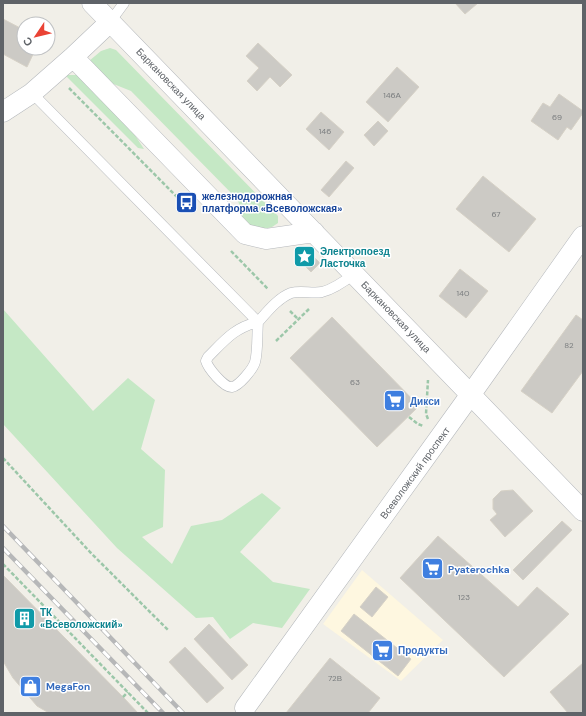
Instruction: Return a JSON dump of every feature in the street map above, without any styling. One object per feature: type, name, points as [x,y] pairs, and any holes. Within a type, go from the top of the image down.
[{"type":"street","name":"Баркановская улица","points":[[92,3],[583,511]]},
{"type":"street","points":[[3,112],[32,93],[110,22]]},
{"type":"street","points":[[73,57],[245,234],[266,239],[314,232]]},
{"type":"street","name":"Всеволожский проспект","points":[[245,708],[583,236]]},
{"type":"lane","points":[[110,22],[124,3]]},
{"type":"lane","points":[[32,93],[258,322],[255,362],[251,371],[236,386],[226,386],[208,367],[206,361],[208,356],[234,331],[244,325],[258,322],[279,300],[291,293],[306,291],[322,292],[339,285],[354,274]]},
{"type":"path","points":[[55,73],[183,203]]},
{"type":"path","points":[[228,248],[273,293]]},
{"type":"path","points":[[276,340],[307,310],[314,307]]},
{"type":"path","points":[[428,374],[426,414],[428,421]]},
{"type":"path","points":[[409,417],[418,424],[424,426]]},
{"type":"path","points":[[3,458],[90,552],[169,632]]},
{"type":"path","points":[[3,564],[148,713]]},
{"type":"path","points":[[122,697],[128,692]]},
{"type":"shaded area","points":[[362,570],[443,640],[401,681],[323,624]]},
{"type":"green space","points":[[110,48],[116,50],[278,216],[278,223],[272,227],[260,230],[254,229],[242,216],[238,200],[131,91],[111,83],[89,61],[101,51]]},
{"type":"green space","points":[[65,75],[77,75],[129,126],[144,149],[138,148]]},
{"type":"green space","points":[[3,309],[93,411],[128,378],[155,400],[141,449],[165,470],[163,527],[142,537],[172,564],[191,526],[222,520],[262,493],[281,508],[240,552],[273,582],[310,589],[282,628],[253,623],[230,639],[213,617],[196,618],[117,548],[3,424]]},
{"type":"building","points":[[455,3],[478,3],[465,14]]},
{"type":"building","points":[[3,19],[16,26],[16,56],[32,56],[27,67],[3,54]]},
{"type":"building","points":[[258,43],[292,75],[280,87],[270,77],[257,91],[247,81],[259,68],[246,56]]},
{"type":"building","points":[[397,67],[419,87],[388,122],[366,102]]},
{"type":"building","points":[[559,94],[583,111],[583,113],[571,130],[567,127],[558,140],[531,121],[543,103],[550,107]]},
{"type":"building","points":[[321,112],[344,132],[329,150],[306,129]]},
{"type":"building","points":[[378,121],[388,131],[374,146],[364,135]]},
{"type":"building","points":[[346,161],[354,168],[329,197],[321,190]]},
{"type":"building","points":[[483,176],[536,219],[509,252],[456,209]]},
{"type":"building","points":[[310,253],[320,263],[311,272],[301,262]]},
{"type":"building","points":[[460,269],[488,291],[466,318],[439,296]]},
{"type":"building","points":[[576,315],[583,320],[583,371],[552,413],[521,391]]},
{"type":"building","points":[[332,317],[419,406],[377,447],[290,358]]},
{"type":"building","points":[[513,490],[533,511],[505,537],[490,520],[497,514],[493,509],[493,499],[501,491]]},
{"type":"building","points":[[562,521],[572,530],[523,580],[513,570]]},
{"type":"building","points":[[438,536],[518,607],[537,587],[569,614],[504,677],[400,578]]},
{"type":"building","name":"ТК «Всеволожский»","points":[[3,575],[138,713],[49,713],[37,706],[13,678],[3,661]]},
{"type":"building","points":[[376,587],[388,597],[372,617],[360,607]]},
{"type":"building","name":"Продукты","points":[[354,614],[411,659],[398,676],[341,631]]},
{"type":"building","points":[[209,624],[248,665],[232,680],[194,639]]},
{"type":"building","points":[[185,647],[224,688],[207,703],[169,662]]},
{"type":"building","points":[[330,658],[380,698],[368,713],[286,713]]},
{"type":"building","points":[[583,663],[583,713],[568,713],[550,692]]},
{"type":"railway","points":[[3,526],[183,713]]},
{"type":"railway","points":[[3,548],[163,713]]},
{"type":"place","name":"железнодорожная платформа «Всеволожская»","points":[[186,202]]},
{"type":"place","name":"Электропоезд Ласточка","points":[[305,257]]},
{"type":"place","name":"Дикси","points":[[395,401]]},
{"type":"place","name":"Pyaterochka","points":[[433,569]]},
{"type":"place","name":"ТК «Всеволожский»","points":[[24,618]]},
{"type":"place","name":"Продукты","points":[[382,650]]},
{"type":"place","name":"MegaFon","points":[[30,686]]}]
